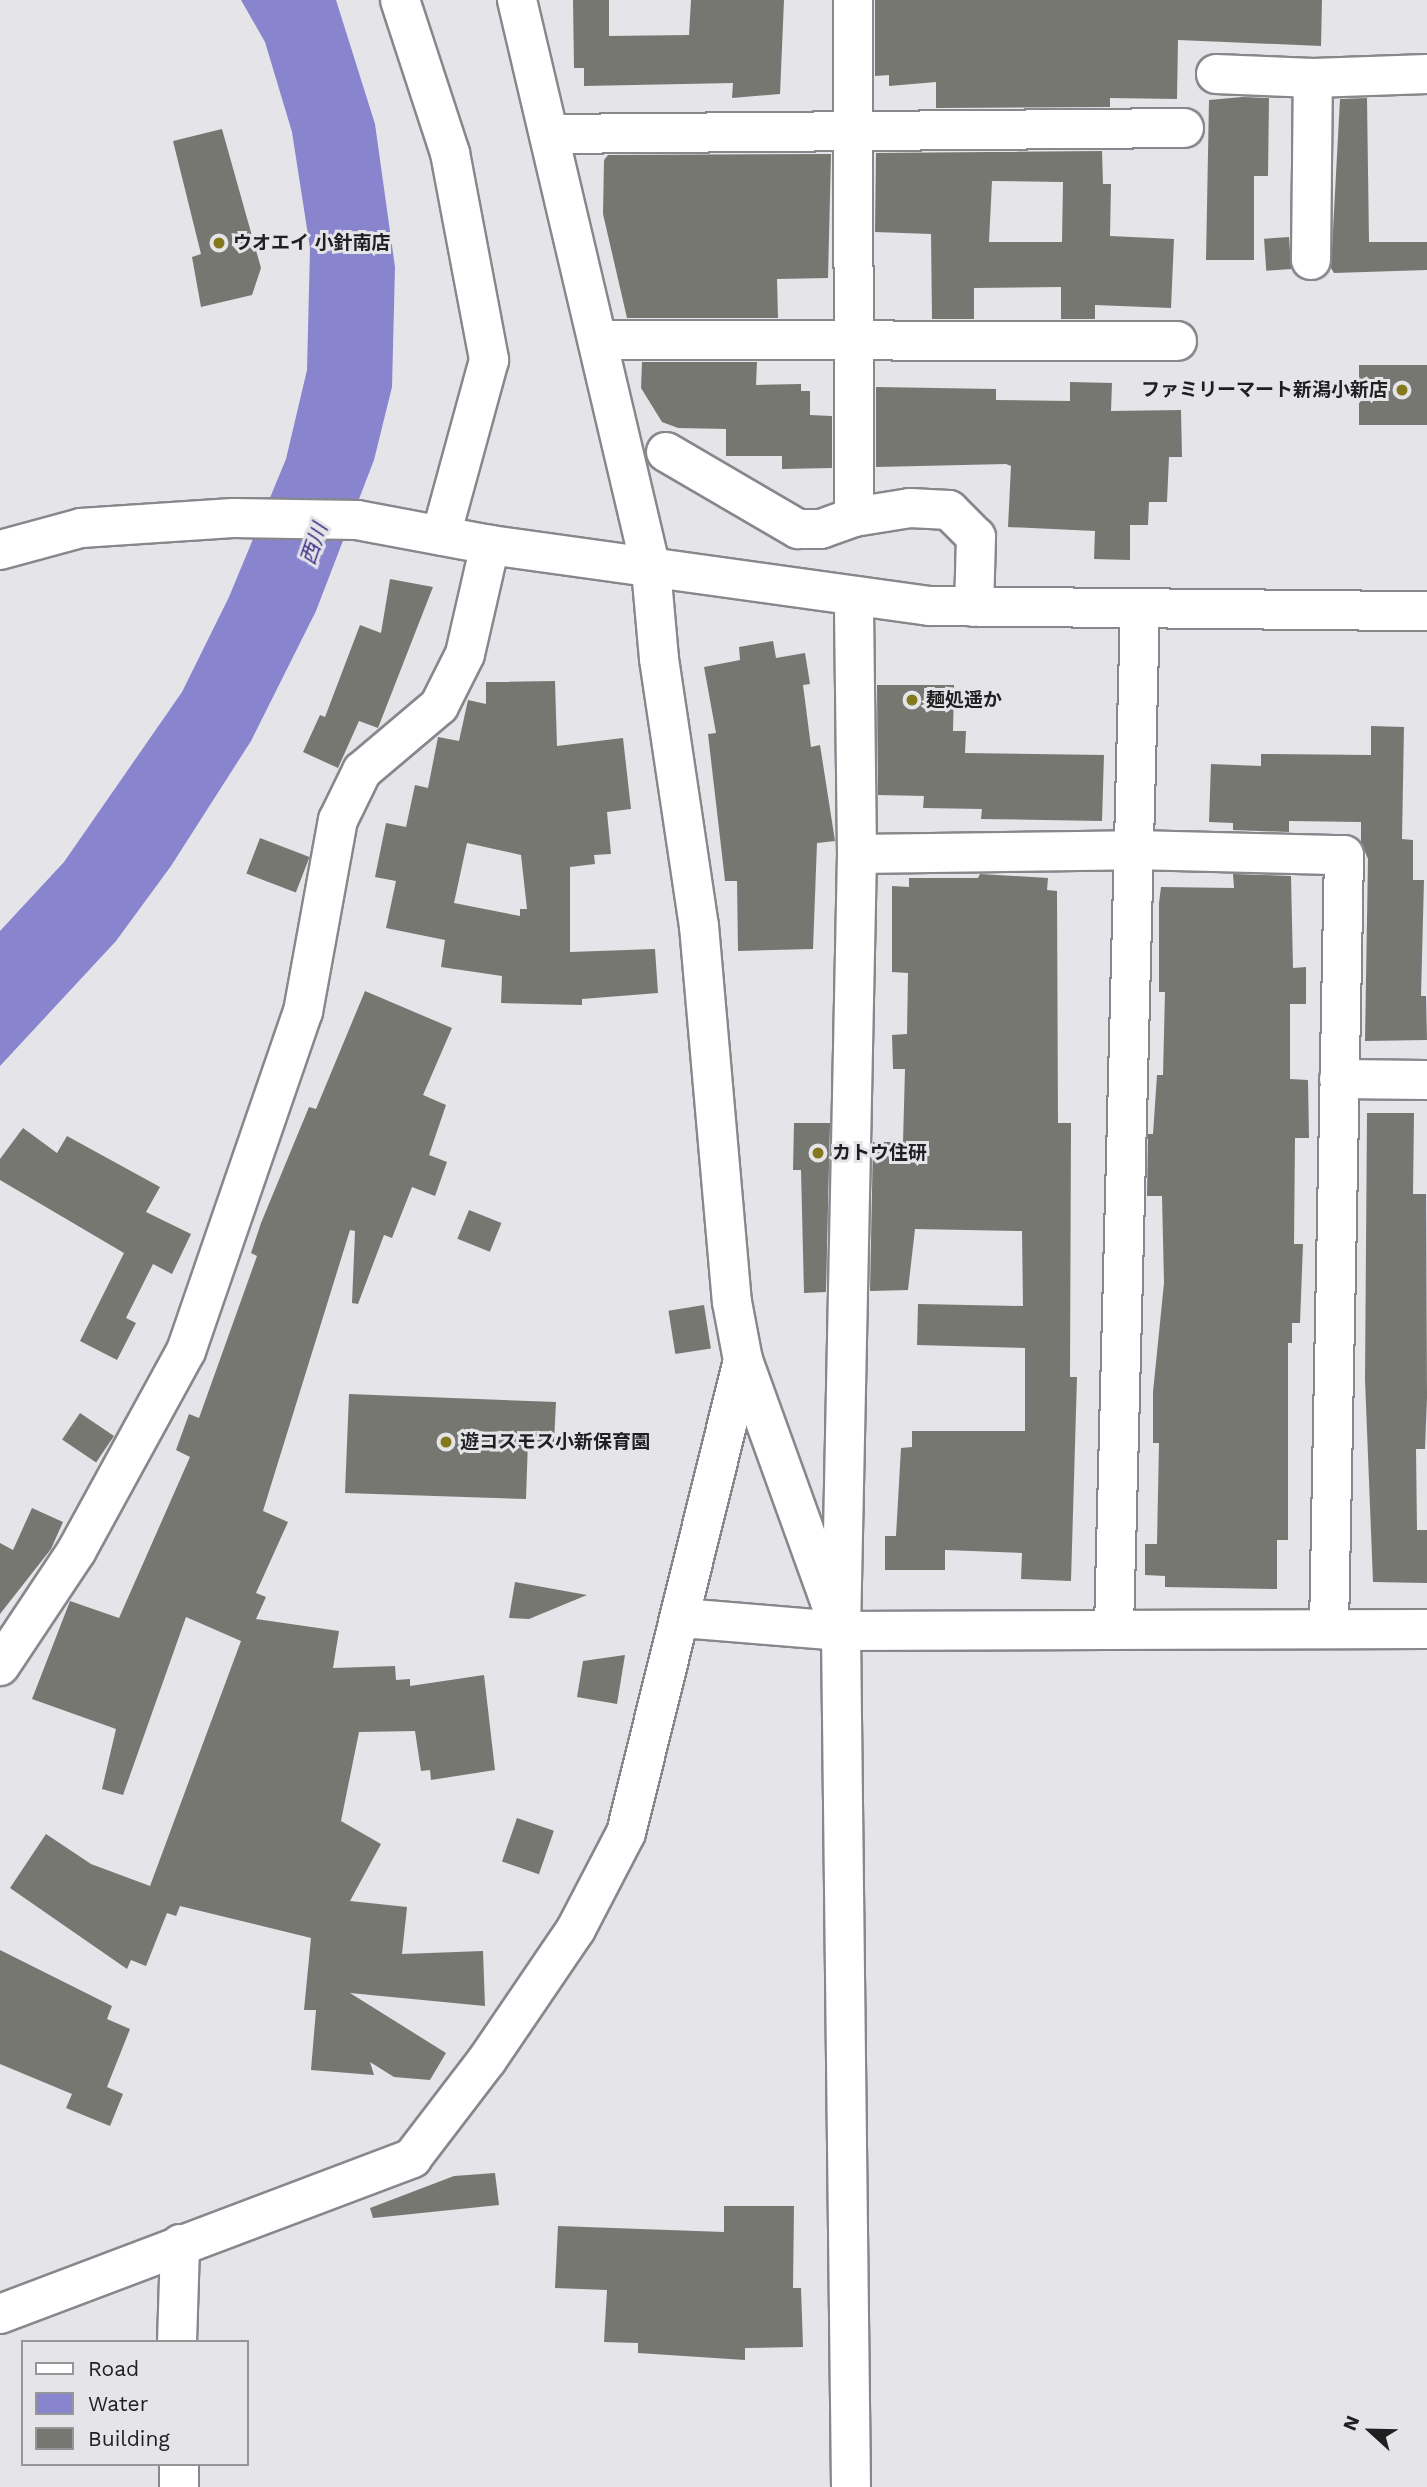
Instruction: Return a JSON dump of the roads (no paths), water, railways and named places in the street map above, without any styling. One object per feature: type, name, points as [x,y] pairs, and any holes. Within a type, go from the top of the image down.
[{"type":"street","points":[[400,0],[450,153],[489,360],[441,536]]},
{"type":"street","points":[[517,0],[651,569],[659,659],[699,926],[732,1302],[743,1360],[841,1632]]},
{"type":"street","points":[[853,0],[854,517]]},
{"type":"street","points":[[1216,74],[1313,78],[1427,74]]},
{"type":"street","points":[[1311,260],[1313,78]]},
{"type":"street","points":[[549,134],[1184,128]]},
{"type":"street","points":[[598,340],[1178,341]]},
{"type":"street","points":[[666,452],[798,529],[821,529],[854,517],[910,508],[949,510],[975,537],[974,607]]},
{"type":"street","points":[[0,550],[82,528],[233,518],[357,520],[490,545],[854,598],[974,607],[1427,611]]},
{"type":"street","points":[[0,1666],[77,1550],[186,1351],[303,1012],[338,820],[362,771],[439,706],[465,654],[490,545]]},
{"type":"street","points":[[851,2487],[841,1632],[857,854],[854,598]]},
{"type":"street","points":[[1114,1628],[1140,608]]},
{"type":"street","points":[[857,854],[1134,850],[1344,855],[1329,1629]]},
{"type":"street","points":[[1339,1079],[1427,1080]]},
{"type":"street","points":[[0,2314],[412,2158],[487,2060],[576,1929],[626,1833],[682,1618],[743,1360]]},
{"type":"street","points":[[682,1618],[841,1632],[1114,1628],[1427,1629]]},
{"type":"street","points":[[177,2340],[180,2244]]},
{"type":"street","points":[[179,2466],[179,2487]]},
{"type":"water","name":"西川","points":[[241,0],[336,0],[375,124],[395,267],[392,387],[374,460],[316,611],[251,741],[171,866],[116,941],[0,1066],[0,931],[64,862],[182,692],[229,597],[286,459],[307,370],[310,248],[292,132],[265,42]]},
{"type":"place","name":"ウオエイ 小針南店","points":[[219,243]]},
{"type":"place","name":"ファミリーマート新潟小新店","points":[[1402,390]]},
{"type":"place","name":"麺処遥か","points":[[912,700]]},
{"type":"place","name":"カトウ住研","points":[[818,1153]]},
{"type":"place","name":"遊コスモス小新保育園","points":[[446,1442]]}]
